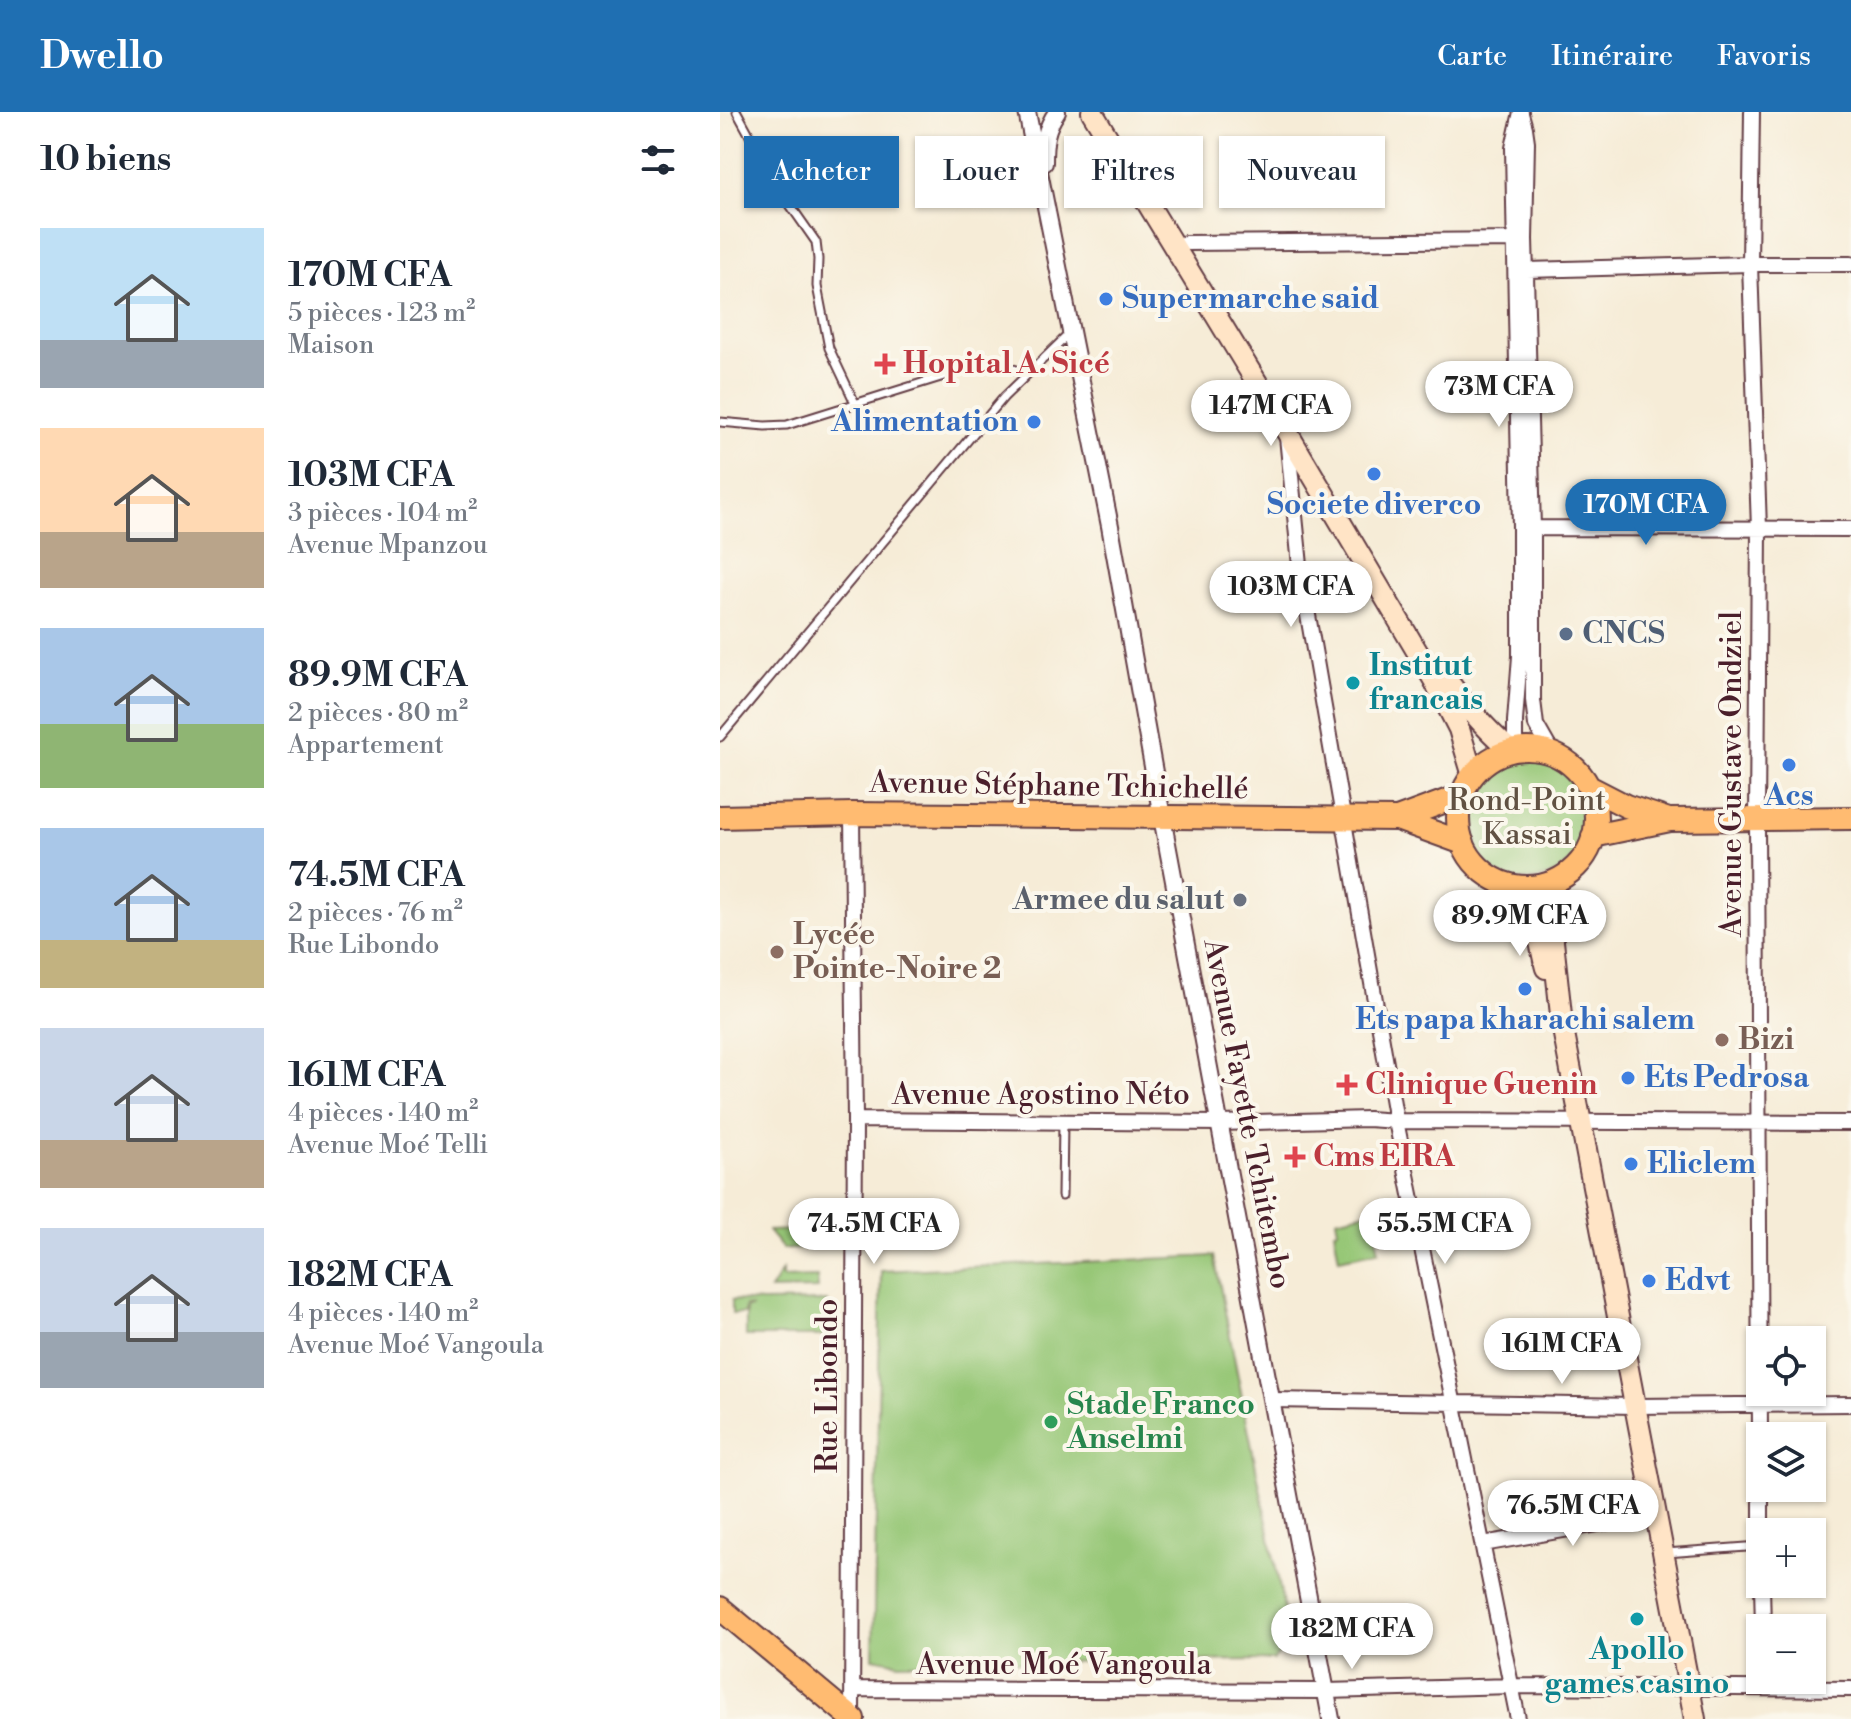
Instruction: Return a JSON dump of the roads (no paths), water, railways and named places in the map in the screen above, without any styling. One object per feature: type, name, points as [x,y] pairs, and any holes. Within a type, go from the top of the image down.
[{"type":"main road","points":[[1092,112],[1434,680],[1459,729],[1467,786]]},
{"type":"main road","points":[[1104,112],[1289,410],[1439,669],[1489,732],[1513,750]]},
{"type":"main road","points":[[1497,880],[1515,886],[1534,887],[1553,882],[1578,864],[1587,851],[1596,820],[1589,787],[1573,767],[1552,753],[1533,749],[1513,750],[1490,760],[1467,786],[1459,811],[1459,827],[1471,858],[1483,871],[1515,895],[1529,912],[1562,1024]]},
{"type":"main road","name":"Avenue Stéphane Tchichellé","points":[[1397,819],[1467,786]]},
{"type":"main road","points":[[1589,787],[1626,806],[1670,820]]},
{"type":"main road","name":"Avenue Stéphane Tchichellé","points":[[720,817],[852,814],[1397,819],[1463,843]]},
{"type":"main road","points":[[1593,836],[1670,820],[1851,818]]},
{"type":"main road","points":[[1553,882],[1552,932],[1562,1024],[1695,1719]]},
{"type":"main road","points":[[720,1608],[852,1719]]},
{"type":"street","name":"Avenue Fayette Tchitembo","points":[[1027,112],[1032,136]]},
{"type":"street","name":"Avenue Fayette Tchitembo","points":[[1044,136],[1057,112]]},
{"type":"street","name":"Avenue Gustave Ondziel","points":[[1752,112],[1750,264],[1759,529],[1759,1326]]},
{"type":"street","points":[[1513,750],[1520,628],[1516,278],[1519,240],[1513,148],[1521,113]]},
{"type":"street","name":"Avenue Fayette Tchitembo","points":[[1047,208],[1110,526],[1331,1719]]},
{"type":"street","points":[[1185,243],[1519,240]]},
{"type":"street","points":[[1519,240],[1527,270],[1533,700],[1536,725],[1552,753]]},
{"type":"street","points":[[1527,270],[1851,264]]},
{"type":"street","points":[[1287,432],[1301,575],[1396,1121],[1518,1719]]},
{"type":"street","points":[[1533,528],[1851,529]]},
{"type":"street","name":"Rue Libondo","points":[[852,814],[855,1120],[852,1719]]},
{"type":"street","name":"Avenue Agostino Néto","points":[[855,1120],[1221,1123],[1368,1119],[1851,1123]]},
{"type":"street","points":[[1272,1400],[1635,1406],[1746,1404]]},
{"type":"street","points":[[1826,1404],[1851,1404]]},
{"type":"street","points":[[1483,1544],[1656,1514]]},
{"type":"street","name":"Avenue Moé Vangoula","points":[[853,1689],[1326,1691],[1746,1685]]},
{"type":"street","name":"Avenue Moé Vangoula","points":[[1826,1688],[1851,1689]]},
{"type":"lane","points":[[737,112],[767,172],[816,242],[817,286],[829,348],[855,403]]},
{"type":"lane","points":[[720,737],[1004,397],[1070,333]]},
{"type":"lane","points":[[720,422],[787,425],[973,367],[1003,365],[1027,374]]},
{"type":"lane","points":[[1062,1196],[1063,1121]]},
{"type":"lane","points":[[1663,1554],[1746,1547]]},
{"type":"place","name":"Supermarche said","points":[[1106,299]]},
{"type":"place","name":"Hopital A. Sicé","points":[[885,364]]},
{"type":"place","name":"Alimentation","points":[[1034,422]]},
{"type":"place","name":"Societe diverco","points":[[1374,474]]},
{"type":"place","name":"CNCS","points":[[1566,634]]},
{"type":"place","name":"Institut francais","points":[[1353,683]]},
{"type":"place","name":"Acs","points":[[1789,765]]},
{"type":"place","name":"Armee du salut","points":[[1240,900]]},
{"type":"place","name":"Lycée Pointe-Noire 2","points":[[777,952]]},
{"type":"place","name":"Ets papa kharachi salem","points":[[1525,989]]},
{"type":"place","name":"Bizi","points":[[1722,1040]]},
{"type":"place","name":"Ets Pedrosa","points":[[1628,1078]]},
{"type":"place","name":"Clinique Guenin","points":[[1347,1085]]},
{"type":"place","name":"Cms EIRA","points":[[1295,1157]]},
{"type":"place","name":"Eliclem","points":[[1631,1164]]},
{"type":"place","name":"Edvt","points":[[1649,1281]]},
{"type":"place","name":"Stade Franco Anselmi","points":[[1051,1422]]},
{"type":"place","name":"Apollo games casino","points":[[1637,1619]]},
{"type":"park label","name":"Rond-Point Kassai","points":[[1527,818]]}]
